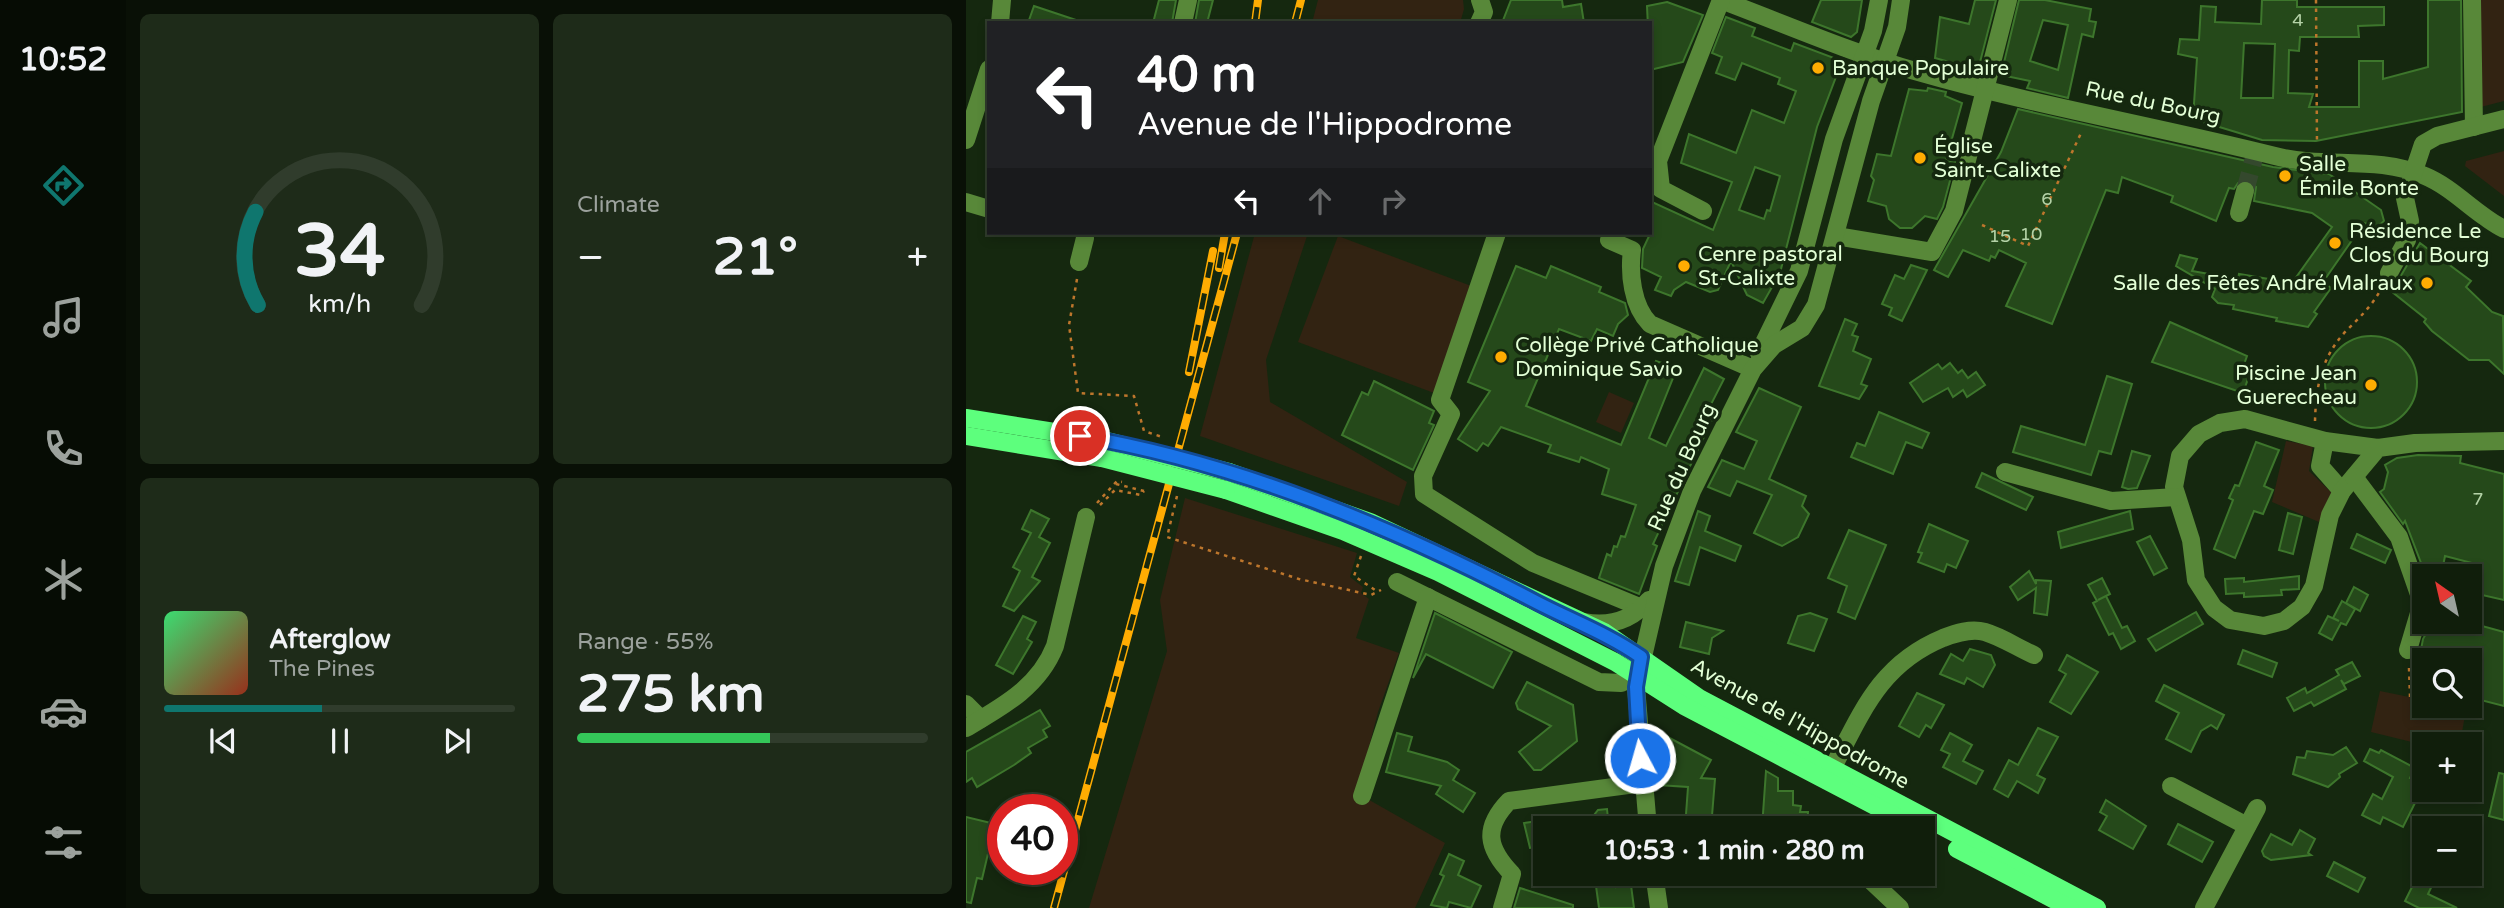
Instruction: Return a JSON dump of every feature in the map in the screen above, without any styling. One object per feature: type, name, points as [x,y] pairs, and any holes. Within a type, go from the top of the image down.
[{"type":"main road","name":"Avenue de l'Hippodrome","points":[[966,418],[1099,439],[1229,472],[1370,522],[1604,632],[1699,698],[1832,769],[1896,816]]},
{"type":"main road","name":"Avenue de l'Hippodrome","points":[[966,436],[1101,458],[1184,477],[1367,540],[1487,597],[1637,676],[1684,706],[1895,816]]},
{"type":"main road","name":"Avenue de l'Hippodrome","points":[[1935,834],[2097,908]]},
{"type":"main road","points":[[1935,837],[2070,908]]},
{"type":"street","points":[[1000,21],[1003,0]]},
{"type":"street","points":[[1183,21],[1188,0]]},
{"type":"street","points":[[1480,0],[1484,12],[1480,21]]},
{"type":"street","points":[[1703,212],[1661,189],[1658,161],[1721,0],[1864,54],[1878,0]]},
{"type":"street","points":[[1885,61],[1897,27],[1901,0]]},
{"type":"street","points":[[1836,236],[1932,252],[1954,211],[2008,0]]},
{"type":"street","points":[[2472,0],[2474,127]]},
{"type":"street","name":"Rue du Bourg","points":[[1647,816],[1636,704],[1637,676],[1658,586],[1692,491],[1799,271],[1834,139],[1864,54],[1984,89],[2288,159],[2368,162],[2413,171],[2435,180],[2504,229]]},
{"type":"street","name":"Rue du Bourg","points":[[1753,369],[1768,350],[1802,328],[1811,316],[1885,61]]},
{"type":"street","points":[[966,141],[987,75]]},
{"type":"street","points":[[2389,273],[2409,230],[2404,198],[2419,150],[2430,139],[2504,119]]},
{"type":"street","points":[[2239,213],[2245,191]]},
{"type":"street","points":[[966,202],[987,208]]},
{"type":"street","points":[[1079,262],[1080,235]]},
{"type":"street","points":[[1496,235],[1440,400],[1451,414],[1423,476],[1424,494],[1533,563],[1642,608]]},
{"type":"street","points":[[1609,240],[1632,250],[1631,280],[1643,315],[1650,324],[1753,369]]},
{"type":"street","points":[[2378,448],[2348,484],[2325,528],[2318,574],[2310,597],[2284,621],[2264,626],[2231,620],[2206,599],[2196,580],[2191,540],[2176,497],[2176,467],[2185,447],[2199,433],[2220,423],[2245,419],[2320,440],[2378,448],[2415,443],[2504,441]]},
{"type":"street","points":[[2320,440],[2320,466],[2348,484],[2399,537],[2422,603],[2408,650]]},
{"type":"street","points":[[2005,472],[2112,501],[2176,497]]},
{"type":"street","points":[[966,704],[974,723],[1022,692],[1051,656],[1091,511]]},
{"type":"street","points":[[1397,582],[1599,682],[1621,683],[1637,676]]},
{"type":"street","name":"Rue du Bourg","points":[[1576,621],[1612,623],[1642,608],[1658,586]]},
{"type":"street","points":[[1362,796],[1428,597]]},
{"type":"street","points":[[1832,769],[1883,680],[1911,654],[1950,636],[1976,631],[2034,655]]},
{"type":"street","points":[[1502,908],[1512,874],[1496,857],[1490,840],[1498,813],[1509,801],[1643,783]]},
{"type":"street","points":[[2171,786],[2247,827]]},
{"type":"street","points":[[2204,908],[2257,808]]},
{"type":"street","points":[[1656,886],[1659,908]]},
{"type":"street","points":[[1879,886],[1900,908]]},
{"type":"path","points":[[2316,0],[2316,161]]},
{"type":"path","points":[[1982,225],[2028,246],[2091,112]]},
{"type":"path","points":[[1079,262],[1069,325],[1078,393],[1134,396],[1144,431],[1163,436]]},
{"type":"path","points":[[2320,440],[2315,398],[2323,363],[2333,346],[2367,312],[2389,273]]},
{"type":"path","points":[[1184,477],[1167,537],[1299,579],[1371,595],[1397,582]]},
{"type":"path","points":[[1117,481],[1138,485]]},
{"type":"path","points":[[1100,499],[1117,481]]},
{"type":"path","points":[[1091,511],[1115,490],[1141,495],[1144,491],[1115,486],[1117,481]]},
{"type":"path","points":[[1367,540],[1354,576],[1378,592]]},
{"type":"path","points":[[2408,650],[2410,697]]},
{"type":"shaded area","points":[[1318,0],[1463,0],[1464,9],[1461,21],[1313,21]]},
{"type":"shaded area","points":[[2472,0],[2504,0],[2504,101],[2473,109]]},
{"type":"shaded area","points":[[2504,151],[2504,196],[2465,166],[2466,161]]},
{"type":"shaded area","points":[[1254,235],[1307,235],[1266,360],[1270,402],[1407,482],[1399,506],[1200,436]]},
{"type":"shaded area","points":[[1338,236],[1474,287],[1434,393],[1298,342]]},
{"type":"shaded area","points":[[1609,392],[1634,403],[1621,433],[1596,422]]},
{"type":"shaded area","points":[[2286,441],[2313,446],[2309,471],[2332,493],[2319,522],[2272,502]]},
{"type":"shaded area","points":[[1185,498],[1357,553],[1350,577],[1363,587],[1361,593],[1369,599],[1356,638],[1399,653],[1378,712],[1357,793],[1445,843],[1415,908],[1089,908],[1167,651],[1160,600]]},
{"type":"shaded area","points":[[2380,691],[2412,698],[2412,718],[2464,718],[2462,732],[2412,732],[2412,742],[2371,732]]},
{"type":"building","points":[[1159,0],[1176,0],[1172,21],[1154,21]]},
{"type":"building","points":[[1199,0],[1213,0],[1208,21],[1195,21]]},
{"type":"building","points":[[1511,0],[1562,0],[1563,7],[1581,4],[1584,21],[1503,21]]},
{"type":"building","points":[[1821,0],[1862,0],[1857,32],[1851,37],[1812,22]]},
{"type":"building","points":[[1975,0],[1996,0],[1978,70],[1935,58],[1940,17],[1969,24]]},
{"type":"building","points":[[2019,0],[2045,0],[2091,9],[2089,21],[2096,22],[2093,37],[2082,34],[2068,98],[2027,88],[2030,81],[2001,75]],"holes":[[[2043,20],[2068,25],[2058,70],[2030,61]]]},
{"type":"building","points":[[2262,0],[2297,0],[2297,7],[2384,7],[2384,25],[2358,26],[2359,37],[2300,37],[2299,51],[2289,50],[2288,93],[2313,94],[2309,107],[2359,107],[2359,61],[2383,61],[2383,79],[2428,67],[2428,0],[2461,0],[2462,112],[2316,141],[2262,140],[2193,119],[2197,58],[2178,54],[2180,39],[2199,40],[2201,6],[2216,7],[2215,22],[2261,24]],"holes":[[[2244,43],[2275,44],[2273,98],[2241,98]]]},
{"type":"building","points":[[1667,2],[1703,15],[1683,62],[1652,70],[1652,21],[1648,21],[1647,6]]},
{"type":"building","points":[[1034,6],[1076,20],[1076,21],[1029,21]]},
{"type":"building","points":[[1726,17],[1755,28],[1752,36],[1791,51],[1794,43],[1842,61],[1817,127],[1780,273],[1763,303],[1747,295],[1731,261],[1718,290],[1710,292],[1686,282],[1674,290],[1671,296],[1655,290],[1661,277],[1642,268],[1643,249],[1652,235],[1652,202],[1713,230],[1732,182],[1681,163],[1689,134],[1736,153],[1752,110],[1784,123],[1796,91],[1778,84],[1780,78],[1742,63],[1735,80],[1716,73],[1722,57],[1712,53]],"holes":[[[1755,167],[1780,176],[1770,211],[1767,210],[1764,219],[1739,210]]]},
{"type":"building","name":"Église Saint-Calixte","points":[[1928,88],[1946,92],[1945,96],[1962,103],[1946,160],[1955,162],[1943,207],[1937,219],[1925,216],[1912,228],[1900,228],[1889,219],[1886,206],[1868,201],[1874,180],[1871,176],[1877,154],[1891,156],[1909,89],[1927,91]]},
{"type":"building","points":[[2018,109],[2273,167],[2329,174],[2381,210],[2384,221],[2377,227],[2364,223],[2323,282],[2331,288],[2314,312],[2317,314],[2308,327],[2276,321],[2277,318],[2233,309],[2234,305],[2218,303],[2212,297],[2215,289],[2176,266],[2180,255],[2197,259],[2192,271],[2238,279],[2239,274],[2292,283],[2332,227],[2312,213],[2254,201],[2256,187],[2247,180],[2238,183],[2234,189],[2229,188],[2216,221],[2171,202],[2173,196],[2122,177],[2118,193],[2106,190],[2052,324],[2006,306],[2026,263],[1999,250],[1995,258],[1991,256],[1989,261],[1963,250],[1948,277],[1934,270],[2001,152]]},
{"type":"building","points":[[2420,243],[2471,281],[2466,287],[2492,312],[2503,316],[2504,374],[2489,360],[2469,360],[2432,331],[2424,322],[2426,319],[2386,287],[2399,279]]},
{"type":"building","points":[[1911,265],[1927,270],[1902,321],[1889,315],[1892,308],[1882,304],[1895,275],[1904,279]]},
{"type":"building","points":[[1516,266],[1546,278],[1551,266],[1601,287],[1599,292],[1625,303],[1628,315],[1618,324],[1613,336],[1597,329],[1591,341],[1559,329],[1526,406],[1621,445],[1656,361],[1677,368],[1649,438],[1666,446],[1704,368],[1724,379],[1705,416],[1712,420],[1653,544],[1657,546],[1639,594],[1599,578],[1607,554],[1611,556],[1621,536],[1625,537],[1636,505],[1602,494],[1609,469],[1581,457],[1579,462],[1548,452],[1551,445],[1501,427],[1488,446],[1483,443],[1477,451],[1458,439],[1490,391],[1468,382]]},
{"type":"building","points":[[1845,319],[1857,324],[1852,335],[1858,337],[1853,351],[1871,359],[1861,384],[1867,386],[1859,399],[1819,386]]},
{"type":"building","points":[[2170,322],[2247,356],[2242,370],[2250,373],[2243,393],[2152,362]]},
{"type":"building","name":"Piscine Jean Guerecheau","points":[[2371,336],[2388,340],[2403,350],[2413,365],[2417,382],[2413,399],[2403,414],[2388,424],[2371,428],[2354,424],[2339,414],[2329,399],[2325,382],[2329,365],[2339,350],[2354,340]]},
{"type":"building","points":[[1950,363],[1958,373],[1962,370],[1968,378],[1976,372],[1985,385],[1967,397],[1963,390],[1953,397],[1948,388],[1923,402],[1910,383],[1938,364],[1942,369]]},
{"type":"building","points":[[2107,376],[2132,384],[2111,454],[2099,451],[2091,475],[2013,452],[2021,426],[2085,445]]},
{"type":"building","points":[[1374,381],[1434,411],[1429,423],[1434,425],[1413,470],[1342,435],[1362,392],[1368,395]]},
{"type":"building","points":[[1759,388],[1801,407],[1769,479],[1806,496],[1802,506],[1809,514],[1798,537],[1782,546],[1754,533],[1772,495],[1737,481],[1730,496],[1708,487],[1722,460],[1744,469],[1757,441],[1736,432]]},
{"type":"building","points":[[1879,412],[1929,433],[1922,448],[1906,442],[1893,474],[1851,457],[1857,443],[1865,446]]},
{"type":"building","points":[[2256,442],[2279,450],[2264,486],[2273,490],[2263,514],[2254,511],[2235,558],[2214,549],[2233,500],[2229,498],[2235,485],[2239,486]]},
{"type":"building","points":[[2132,451],[2150,456],[2137,488],[2128,489],[2122,487]]},
{"type":"building","points":[[2418,455],[2461,456],[2460,463],[2504,474],[2504,600],[2482,595],[2482,564],[2472,564],[2445,556],[2443,564],[2421,564],[2405,521],[2403,524],[2380,492],[2384,489],[2388,472],[2385,465],[2397,458]]},
{"type":"building","points":[[1982,473],[2033,497],[2026,510],[1976,487]]},
{"type":"building","points":[[1031,510],[1049,519],[1039,537],[1050,543],[1032,577],[1040,581],[1014,611],[1003,606],[1020,571],[1013,567],[1031,533],[1022,529]]},
{"type":"building","points":[[1698,511],[1710,516],[1705,531],[1741,546],[1735,561],[1700,547],[1689,585],[1675,581]]},
{"type":"building","points":[[2130,511],[2133,529],[2061,548],[2058,532]]},
{"type":"building","points":[[2288,513],[2302,517],[2293,554],[2279,550]]},
{"type":"building","points":[[1929,524],[1968,541],[1956,568],[1947,564],[1944,572],[1918,562],[1922,553],[1918,552]]},
{"type":"building","points":[[1849,530],[1886,545],[1855,619],[1838,612],[1847,586],[1828,578]]},
{"type":"building","points":[[2357,534],[2391,550],[2385,563],[2351,548]]},
{"type":"building","points":[[2150,536],[2167,568],[2154,575],[2137,542]]},
{"type":"building","points":[[2029,571],[2036,584],[2036,580],[2051,581],[2047,615],[2034,613],[2036,588],[2018,600],[2010,587]]},
{"type":"building","points":[[2299,576],[2299,589],[2281,590],[2282,595],[2244,597],[2244,593],[2226,594],[2225,579],[2244,578],[2244,582]]},
{"type":"building","points":[[2102,578],[2110,594],[2106,596],[2122,628],[2127,626],[2135,641],[2121,649],[2113,633],[2109,635],[2093,603],[2097,601],[2088,585]]},
{"type":"building","points":[[2354,587],[2368,595],[2360,611],[2346,603]]},
{"type":"building","points":[[2342,601],[2355,609],[2346,625],[2341,623],[2332,640],[2319,633],[2328,616],[2339,621],[2333,618]]},
{"type":"building","points":[[2196,612],[2203,624],[2156,651],[2148,639]]},
{"type":"building","points":[[1435,613],[1512,652],[1493,688],[1426,654],[1413,678]]},
{"type":"building","points":[[1810,613],[1827,619],[1814,651],[1788,643],[1798,616]]},
{"type":"building","points":[[1023,616],[1036,622],[1027,639],[1032,642],[1013,674],[996,665]]},
{"type":"building","points":[[1686,622],[1723,631],[1712,638],[1709,654],[1680,647]]},
{"type":"building","points":[[2482,626],[2504,632],[2504,706],[2482,700],[2482,648],[2421,648],[2426,634],[2482,634]]},
{"type":"building","points":[[1970,649],[1991,655],[1995,665],[1983,687],[1967,678],[1964,684],[1940,674],[1951,654],[1963,661]]},
{"type":"building","points":[[2243,650],[2277,663],[2272,677],[2238,664]]},
{"type":"building","points":[[2067,655],[2098,672],[2071,714],[2050,702],[2066,674],[2059,670]]},
{"type":"building","points":[[2352,662],[2360,676],[2344,684],[2341,680],[2346,689],[2314,706],[2311,702],[2294,711],[2287,698],[2305,688],[2307,693],[2339,675],[2336,670]]},
{"type":"building","points":[[1527,682],[1573,705],[1577,741],[1541,770],[1534,770],[1519,752],[1551,726],[1518,709],[1516,703]]},
{"type":"building","points":[[2164,685],[2224,715],[2217,729],[2211,725],[2201,731],[2191,752],[2166,739],[2179,713],[2156,701]]},
{"type":"building","points":[[1917,693],[1944,705],[1931,728],[1926,725],[1919,737],[1899,726]]},
{"type":"building","points":[[1040,710],[1050,726],[1043,730],[1047,737],[1028,748],[1031,753],[977,787],[972,778],[966,782],[966,752]]},
{"type":"building","points":[[2038,728],[2058,737],[2037,775],[2045,779],[2038,793],[2017,781],[2008,797],[1994,789],[2009,760],[2018,765]]},
{"type":"building","points":[[1397,733],[1412,737],[1408,751],[1447,762],[1459,770],[1453,780],[1475,793],[1463,812],[1436,794],[1441,786],[1386,772]]},
{"type":"building","points":[[1950,733],[1972,745],[1963,761],[1983,771],[1976,784],[1943,767],[1950,754],[1941,750]]},
{"type":"building","points":[[1664,735],[1711,760],[1701,778],[1715,779],[1712,816],[1686,816],[1688,787],[1658,785],[1653,738]]},
{"type":"building","points":[[2346,747],[2357,763],[2339,774],[2340,777],[2328,787],[2293,774],[2297,757],[2305,758],[2307,751],[2333,755]]},
{"type":"building","points":[[2370,749],[2379,753],[2381,750],[2412,766],[2412,802],[2416,802],[2403,827],[2383,817],[2380,824],[2362,815],[2373,794],[2382,799],[2393,777],[2364,761]]},
{"type":"building","points":[[1766,771],[1778,778],[1778,791],[1793,791],[1793,805],[1801,806],[1800,812],[1808,812],[1808,816],[1763,816]]},
{"type":"building","points":[[2499,773],[2504,774],[2504,820],[2489,816]]},
{"type":"building","points":[[2106,800],[2146,826],[2133,849],[2099,830],[2107,816],[2100,812]]},
{"type":"building","points":[[1607,809],[1608,816],[1593,816],[1598,810]]},
{"type":"building","points":[[966,817],[987,822],[987,858],[982,879],[977,878],[971,903],[966,902]]},
{"type":"building","points":[[1533,822],[1533,848],[1530,848],[1524,823]]},
{"type":"building","points":[[2178,824],[2213,842],[2202,862],[2168,844]]},
{"type":"building","points":[[2300,830],[2315,839],[2308,853],[2311,855],[2271,860],[2264,856],[2262,851],[2271,834],[2292,845]]},
{"type":"building","points":[[1449,854],[1464,861],[1458,875],[1481,886],[1471,908],[1449,902],[1447,908],[1431,905],[1444,876],[1440,874]]},
{"type":"building","points":[[2334,862],[2365,878],[2358,892],[2327,876]]},
{"type":"building","points":[[1596,886],[1631,886],[1634,908],[1599,908]]},
{"type":"building","points":[[2412,886],[2432,886],[2428,894],[2457,908],[2419,908],[2405,901]]},
{"type":"building","points":[[1520,888],[1573,905],[1573,908],[1514,908]]},
{"type":"tunnel","points":[[2245,191],[2256,151]]},
{"type":"railway","points":[[1255,21],[1258,0]]},
{"type":"railway","points":[[1296,21],[1301,0]]},
{"type":"railway","points":[[1219,268],[1225,235]]},
{"type":"railway","points":[[1054,908],[1236,235]]},
{"type":"railway","points":[[1189,372],[1213,251]]},
{"type":"place","name":"Banque Populaire","points":[[1818,68]]},
{"type":"place","name":"Église Saint-Calixte","points":[[1920,158]]},
{"type":"place","name":"Salle Émile Bonte","points":[[2285,176]]},
{"type":"place","name":"Résidence Le Clos du Bourg","points":[[2335,243]]},
{"type":"place","name":"Cenre pastoral St-Calixte","points":[[1684,266]]},
{"type":"place","name":"Salle des Fêtes André Malraux","points":[[2427,283]]},
{"type":"place","name":"Collège Privé Catholique Dominique Savio","points":[[1501,357]]},
{"type":"place","name":"Piscine Jean Guerecheau","points":[[2371,385]]},
{"type":"route","points":[[1080,436],[1127,444],[1215,468],[1337,509],[1458,561],[1564,616],[1604,632],[1641,657],[1636,687],[1640,758]]}]
